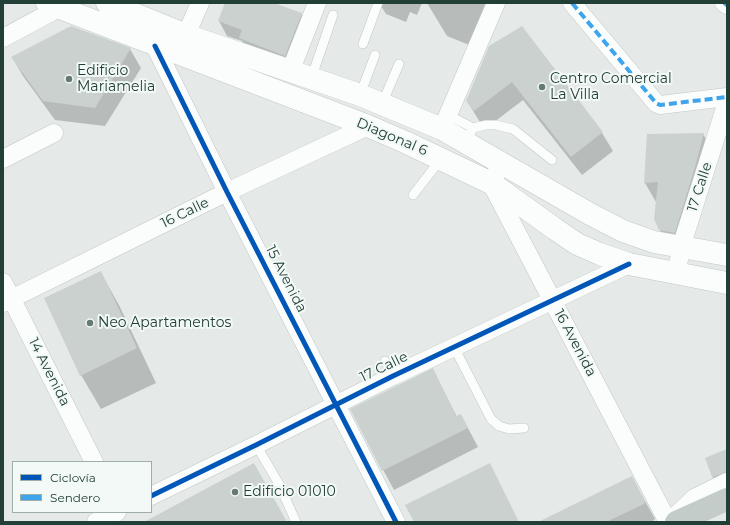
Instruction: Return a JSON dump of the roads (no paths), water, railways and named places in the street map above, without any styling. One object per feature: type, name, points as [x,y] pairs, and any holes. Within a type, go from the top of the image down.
[{"type":"highway","points":[[676,522],[727,498]]},
{"type":"main road","name":"Diagonal 6","points":[[108,3],[186,35],[290,72],[360,95],[382,104],[445,122],[469,136],[501,164],[623,231],[654,242],[727,255]]},
{"type":"main road","name":"Diagonal 6","points":[[53,5],[155,46],[368,126],[441,159],[491,183],[555,230],[577,244],[600,254],[629,264],[727,283]]},
{"type":"main road","points":[[672,522],[695,500],[727,484]]},
{"type":"street","points":[[186,35],[200,3]]},
{"type":"street","points":[[290,72],[317,3]]},
{"type":"street","points":[[445,122],[496,3]]},
{"type":"street","points":[[572,3],[656,103],[660,105],[727,97]]},
{"type":"street","points":[[724,3],[727,6]]},
{"type":"street","points":[[3,38],[53,5]]},
{"type":"street","name":"15 Avenida","points":[[155,46],[227,192],[269,271],[396,522]]},
{"type":"street","name":"17 Calle","points":[[676,273],[681,247],[727,102]]},
{"type":"street","name":"16 Calle","points":[[7,301],[227,192],[368,126]]},
{"type":"street","points":[[3,159],[54,134]]},
{"type":"street","points":[[491,183],[501,164]]},
{"type":"street","name":"16 Avenida","points":[[491,183],[668,522]]},
{"type":"street","name":"17 Calle","points":[[152,496],[336,405],[389,368],[454,347],[629,264]]},
{"type":"street","name":"14 Avenida","points":[[3,282],[7,301],[93,461]]},
{"type":"street","points":[[96,522],[116,513]]},
{"type":"street","points":[[119,513],[124,522]]},
{"type":"lane","points":[[363,44],[378,3]]},
{"type":"lane","points":[[311,79],[333,15]]},
{"type":"lane","points":[[360,95],[375,55]]},
{"type":"lane","points":[[382,104],[399,64]]},
{"type":"lane","points":[[469,136],[486,125],[496,125],[513,129],[552,160]]},
{"type":"lane","points":[[413,195],[441,159]]},
{"type":"lane","points":[[454,347],[491,419],[498,426],[509,429],[524,428]]},
{"type":"lane","points":[[256,445],[279,484],[296,522]]},
{"type":"place","name":"Edificio Mariamelia","points":[[69,79]]},
{"type":"place","name":"Centro Comercial La Villa","points":[[542,87]]},
{"type":"place","name":"Neo Apartamentos","points":[[90,323]]},
{"type":"place","name":"Edificio 01010","points":[[235,492]]}]
